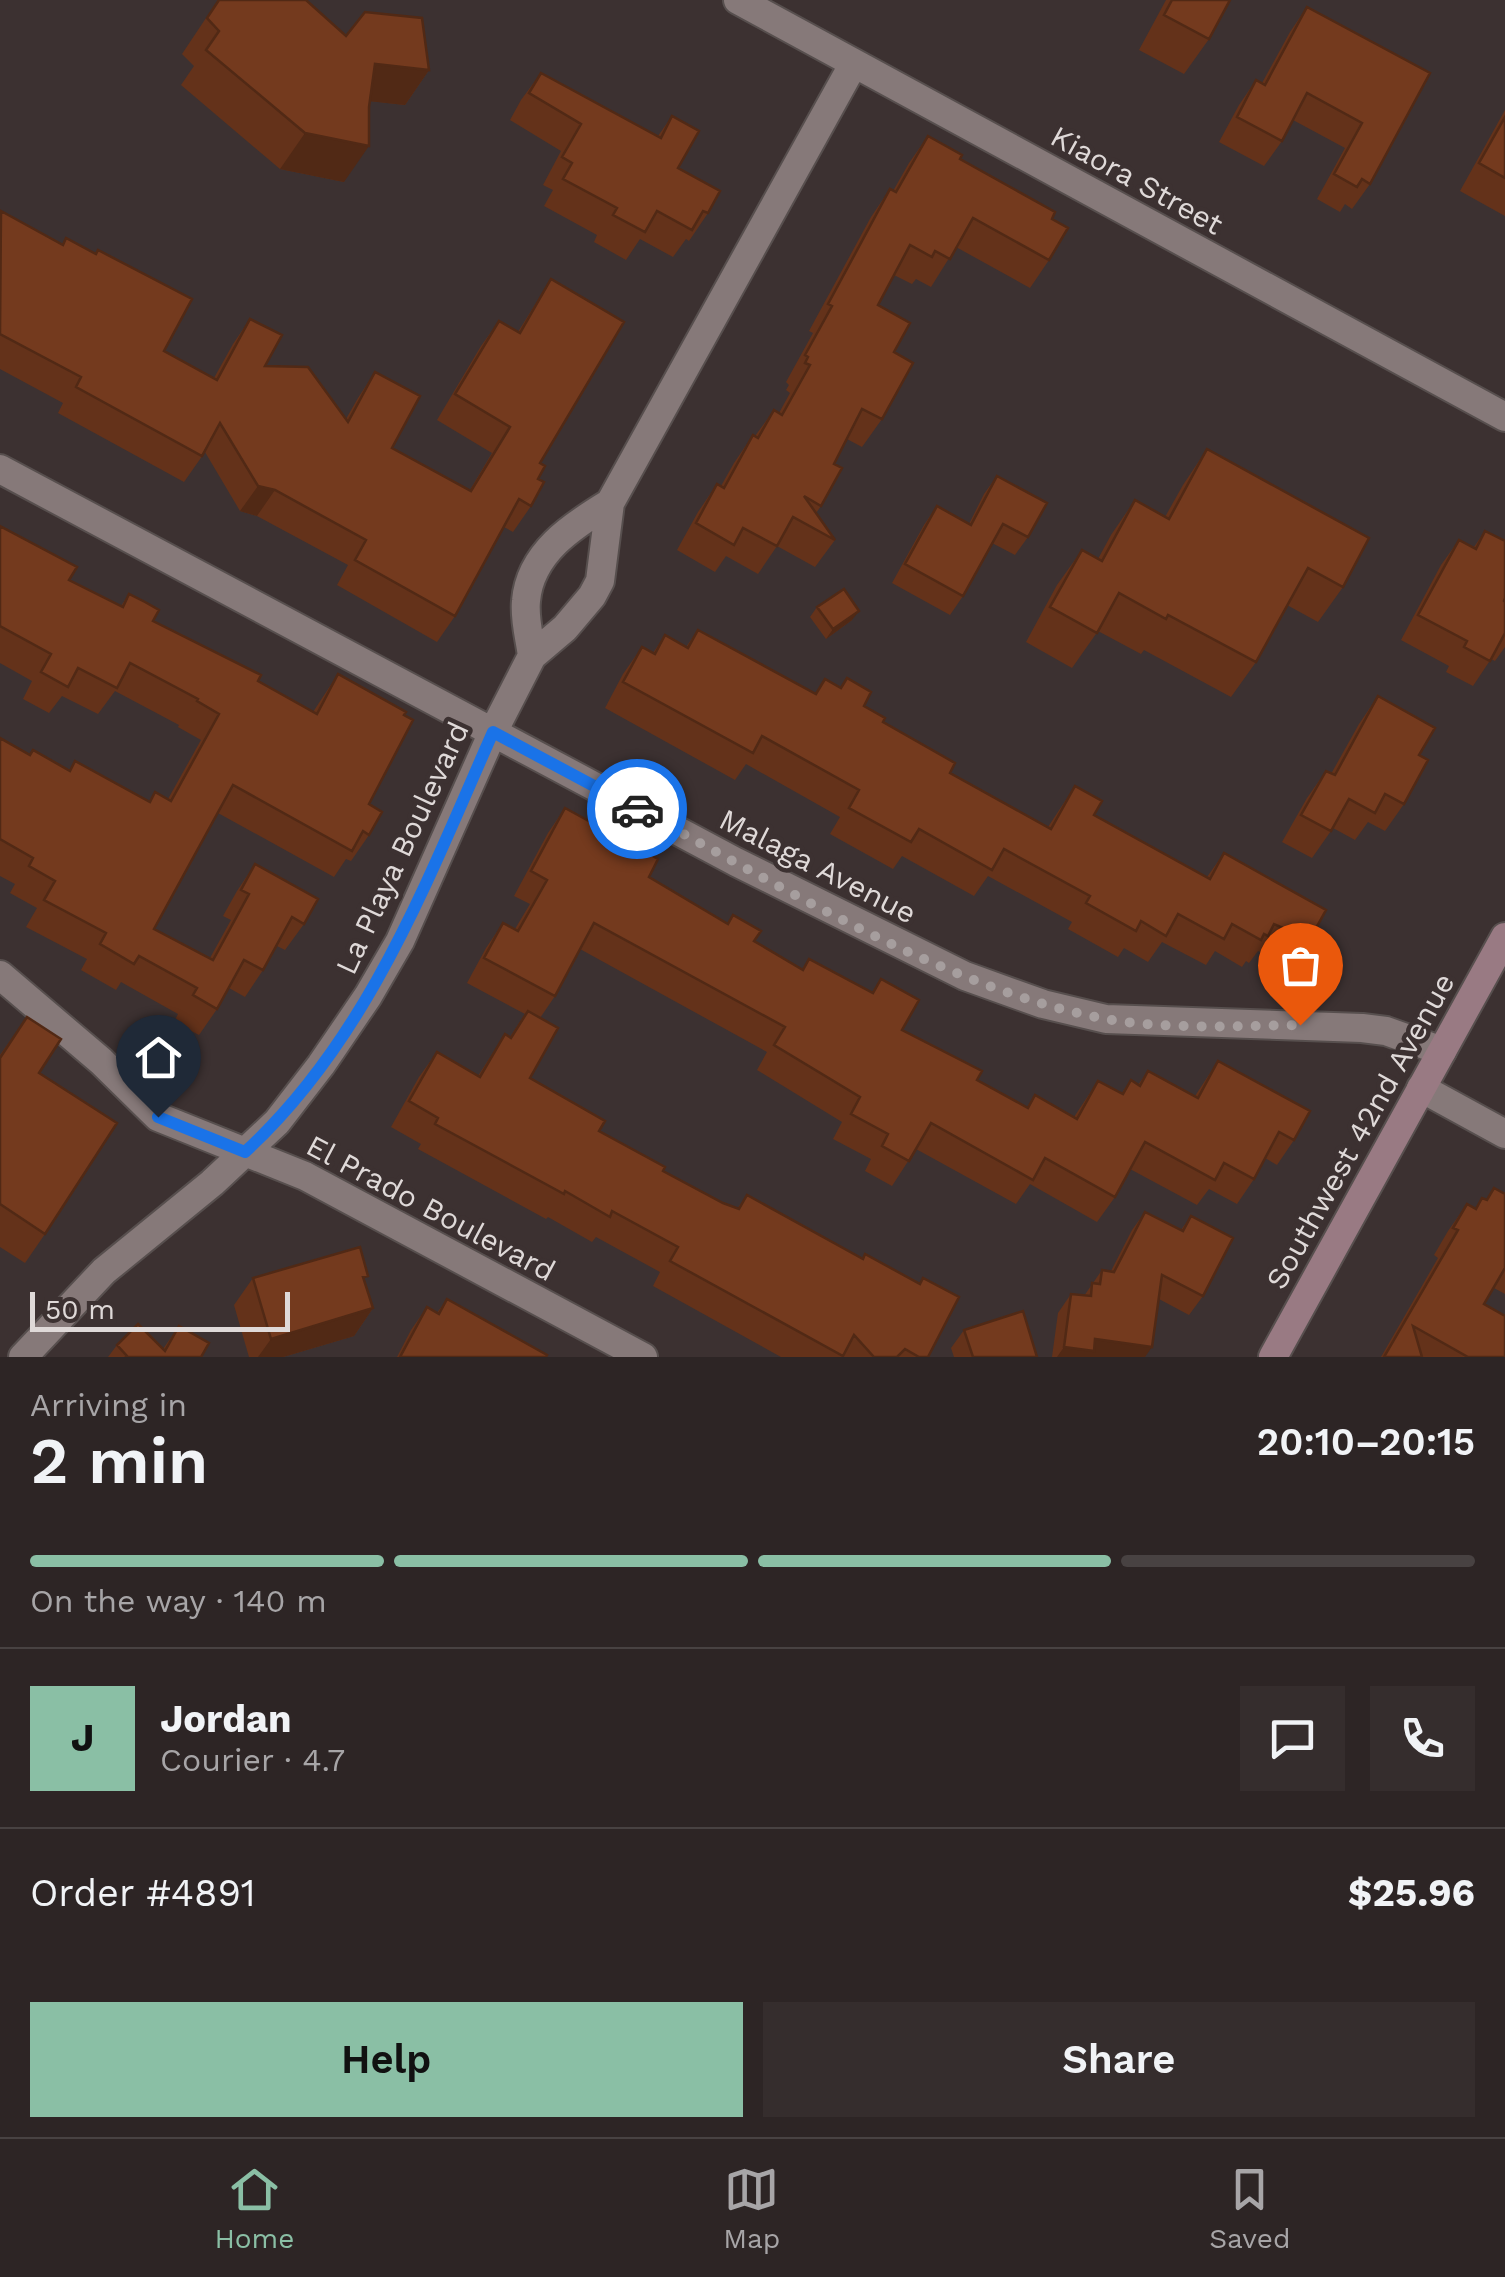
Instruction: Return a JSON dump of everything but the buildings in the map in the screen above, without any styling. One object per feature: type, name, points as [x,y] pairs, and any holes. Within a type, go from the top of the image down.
[{"type":"main road","name":"Southwest 42nd Avenue","points":[[1273,1357],[1505,937]]},
{"type":"street","name":"Kiaora Street","points":[[738,0],[1505,417]]},
{"type":"street","name":"La Playa Boulevard","points":[[23,1357],[104,1271],[212,1183],[278,1122],[380,977],[418,904],[493,732],[532,656],[564,628],[600,581],[610,503],[854,64]]},
{"type":"street","name":"Malaga Avenue","points":[[0,469],[850,922],[1004,992],[1106,1019],[1362,1028],[1386,1031],[1442,1051]]},
{"type":"street","name":"La Playa Boulevard","points":[[532,656],[525,605],[535,566],[559,537],[610,503]]},
{"type":"street","name":"El Prado Boulevard","points":[[0,975],[158,1117],[304,1176],[643,1357]]},
{"type":"street","points":[[1421,1088],[1505,1134]]},
{"type":"way so far","points":[[637,809],[870,931],[1004,992],[1106,1019],[1170,1024],[1300,1025]]},
{"type":"route","points":[[158,1117],[245,1152],[278,1122],[308,1084],[400,942],[493,732],[637,809]]}]
